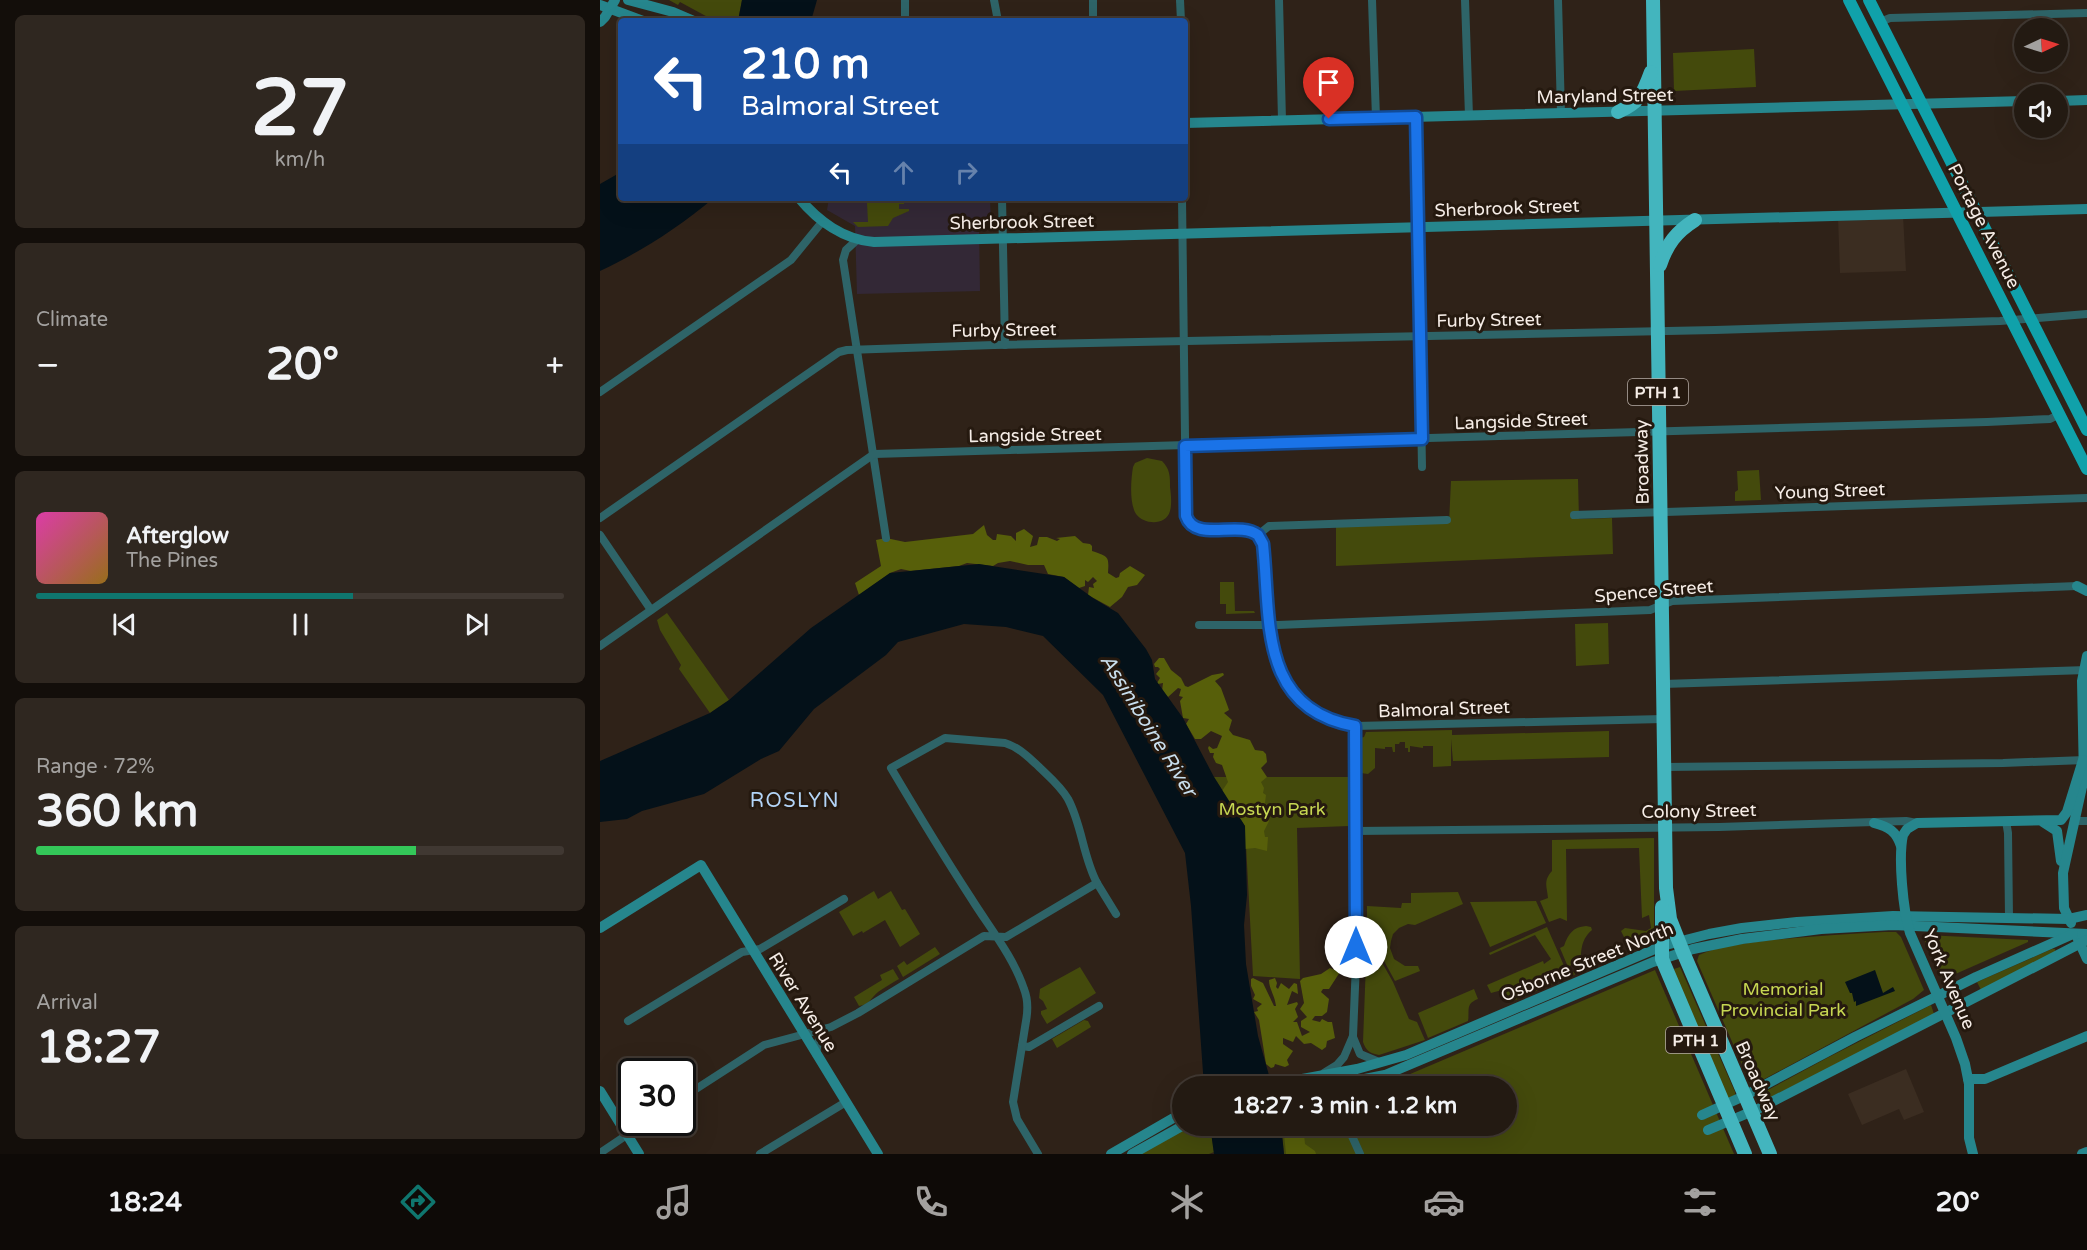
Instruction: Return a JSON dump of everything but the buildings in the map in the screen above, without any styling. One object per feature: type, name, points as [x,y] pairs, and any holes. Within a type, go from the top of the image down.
[{"type":"highway","name":"Broadway","points":[[1653,0],[1666,888],[1670,918],[1681,947],[1770,1154]]},
{"type":"highway","points":[[1618,112],[1639,99],[1654,64]]},
{"type":"highway","points":[[1657,273],[1665,250],[1672,239],[1695,220]]},
{"type":"highway","name":"Broadway","points":[[1666,888],[1662,901],[1662,952],[1723,1106],[1745,1154]]},
{"type":"main road","points":[[628,0],[687,18]]},
{"type":"main road","points":[[660,0],[673,12]]},
{"type":"main road","name":"Portage Avenue","points":[[1849,0],[2087,469]]},
{"type":"main road","name":"Portage Avenue","points":[[1869,0],[2086,426]]},
{"type":"main road","points":[[600,22],[606,3],[638,18]]},
{"type":"main road","points":[[2068,101],[2087,100]]},
{"type":"main road","name":"Maryland Street","points":[[1188,123],[2014,102]]},
{"type":"main road","name":"Sherbrook Street","points":[[802,201],[822,222],[836,230],[858,239],[874,242],[2087,209]]},
{"type":"main road","points":[[2063,873],[2084,778],[2082,681],[2087,656]]},
{"type":"main road","name":"Colony Street","points":[[1917,823],[2061,820],[2067,812],[2085,760]]},
{"type":"main road","points":[[2043,822],[2057,831],[2063,873],[2064,908],[2075,933],[2084,942],[2087,959]]},
{"type":"main road","points":[[1874,823],[1892,830],[1902,848]]},
{"type":"main road","points":[[1902,848],[1904,832],[1917,823]]},
{"type":"main road","name":"York Avenue","points":[[1902,848],[1903,893],[1907,921],[1963,1056],[1968,1079],[1969,1138],[1973,1154]]},
{"type":"main road","name":"River Avenue","points":[[600,928],[701,865],[878,1154]]},
{"type":"main road","name":"Osborne Street North","points":[[1322,1076],[1381,1063],[1437,1043],[1662,952],[1681,947],[1781,933],[1907,921],[2069,919],[2087,915]]},
{"type":"main road","name":"Osborne Street North","points":[[1907,921],[1965,930],[2087,934]]},
{"type":"main road","points":[[1702,1115],[1744,1096],[1938,996],[2087,927]]},
{"type":"main road","points":[[1708,1130],[1751,1113],[2084,942]]},
{"type":"main road","name":"Osborne Street North","points":[[1380,1076],[1662,952]]},
{"type":"main road","points":[[1968,1079],[1985,1079],[2087,1036]]},
{"type":"main road","points":[[600,1091],[618,1119]]},
{"type":"main road","points":[[1132,1154],[1172,1122]]},
{"type":"main road","points":[[1111,1154],[1172,1128]]},
{"type":"main road","points":[[629,1136],[639,1154]]},
{"type":"main road","points":[[2082,1154],[2087,1152]]},
{"type":"street","points":[[905,0],[905,18]]},
{"type":"street","points":[[994,0],[997,18]]},
{"type":"street","points":[[1093,0],[1093,18]]},
{"type":"street","points":[[1180,0],[1181,18]]},
{"type":"street","points":[[1279,0],[1282,120]]},
{"type":"street","points":[[1372,0],[1376,118]]},
{"type":"street","points":[[1465,0],[1469,116]]},
{"type":"street","points":[[1558,0],[1561,113]]},
{"type":"street","points":[[1880,22],[1890,18],[2087,14]]},
{"type":"street","points":[[1416,117],[1422,467]]},
{"type":"street","points":[[1002,201],[1005,345]]},
{"type":"street","points":[[1182,201],[1186,516],[1190,524],[1199,529],[1245,529],[1258,535],[1269,526],[1447,520]]},
{"type":"street","points":[[600,392],[791,260],[822,222]]},
{"type":"street","points":[[858,239],[846,250],[843,257],[886,538]]},
{"type":"street","name":"Furby Street","points":[[600,518],[839,352],[1005,345],[1658,331],[2012,320],[2087,314]]},
{"type":"street","name":"Langside Street","points":[[874,454],[1987,422],[2050,419],[2060,414]]},
{"type":"street","points":[[600,646],[874,454]]},
{"type":"street","name":"Young Street","points":[[1574,515],[2087,498]]},
{"type":"street","points":[[600,535],[651,610]]},
{"type":"street","name":"Balmoral Street","points":[[1258,535],[1263,544],[1271,646],[1277,665],[1285,681],[1298,698],[1309,709],[1322,716],[1355,726],[1663,719]]},
{"type":"street","name":"Spence Street","points":[[1199,626],[1650,610],[1672,601],[2084,586]]},
{"type":"street","points":[[1663,684],[2086,670]]},
{"type":"street","points":[[1320,1076],[1337,1065],[1344,1057],[1353,1036],[1356,963],[1355,726]]},
{"type":"street","points":[[1038,1154],[1017,1119],[1014,1108],[1013,1092],[1028,1008],[1021,979],[891,768],[945,738],[1005,743],[1013,746],[1025,754],[1059,787],[1067,798],[1091,869],[1116,914]]},
{"type":"street","points":[[1664,767],[2085,760]]},
{"type":"street","name":"Colony Street","points":[[1356,831],[1665,828],[1906,821],[1917,823]]},
{"type":"street","points":[[2006,821],[2009,918]]},
{"type":"street","points":[[2074,821],[2087,821]]},
{"type":"street","points":[[696,1089],[764,1045],[825,1029],[858,1013],[984,936],[1006,937],[1097,883]]},
{"type":"street","points":[[628,1020],[742,952],[760,949],[844,899]]},
{"type":"street","points":[[1022,1046],[1029,1047],[1098,1006]]},
{"type":"street","points":[[816,1055],[818,1042],[825,1029]]},
{"type":"street","points":[[1353,1036],[1360,1054],[1381,1063]]},
{"type":"street","points":[[760,1154],[846,1102]]},
{"type":"street","points":[[600,1153],[626,1136]]},
{"type":"street","points":[[1352,1136],[1360,1154]]},
{"type":"shaded area","points":[[828,201],[990,201],[991,224],[979,225],[980,291],[857,294],[855,226],[827,210]]},
{"type":"shaded area","points":[[1903,215],[1906,271],[1840,273],[1838,217]]},
{"type":"shaded area","points":[[1906,1069],[1924,1112],[1904,1120],[1899,1109],[1862,1125],[1848,1094]]},
{"type":"green space","points":[[669,0],[742,0],[739,18],[709,18],[680,2],[678,5]]},
{"type":"green space","points":[[1754,49],[1756,87],[1674,91],[1673,53]]},
{"type":"green space","points":[[904,201],[904,204],[899,204],[899,209],[909,209],[909,211],[893,218],[888,226],[858,227],[853,222],[868,222],[867,203]]},
{"type":"green space","points":[[1147,458],[1162,461],[1170,476],[1170,511],[1164,519],[1154,522],[1144,520],[1136,514],[1131,497],[1133,467],[1135,463]]},
{"type":"green space","points":[[1759,470],[1761,500],[1735,501],[1735,492],[1738,490],[1737,471]]},
{"type":"green space","points":[[1578,479],[1579,519],[1612,518],[1613,554],[1336,566],[1336,525],[1449,523],[1451,481]]},
{"type":"green space","points":[[984,525],[987,535],[993,540],[996,540],[997,534],[1011,536],[1016,541],[1016,533],[1024,529],[1033,536],[1030,547],[1037,545],[1039,537],[1057,541],[1060,539],[1056,538],[1075,536],[1083,543],[1090,544],[1092,551],[1107,558],[1108,573],[1116,578],[1130,566],[1145,575],[1137,585],[1128,587],[1122,597],[1110,607],[1088,595],[1089,587],[1094,588],[1093,584],[1097,581],[1093,577],[1088,582],[1085,580],[1085,586],[1079,588],[1064,577],[1048,574],[1044,565],[1028,565],[1010,561],[993,566],[967,563],[959,566],[911,571],[901,569],[890,573],[859,595],[855,583],[881,566],[876,540],[886,538],[905,542],[973,534]]},
{"type":"green space","points":[[1220,582],[1234,582],[1235,611],[1254,611],[1255,613],[1226,614],[1226,604],[1220,604]]},
{"type":"green space","points":[[667,613],[729,700],[710,713],[679,669],[681,665],[660,630],[657,620]]},
{"type":"green space","points":[[1608,623],[1609,664],[1576,666],[1575,624]]},
{"type":"green space","points":[[1159,658],[1164,658],[1171,670],[1188,687],[1212,675],[1223,673],[1224,675],[1215,681],[1221,688],[1229,710],[1224,713],[1232,720],[1229,730],[1233,735],[1250,740],[1255,750],[1266,754],[1267,762],[1261,768],[1267,777],[1261,782],[1264,788],[1263,793],[1266,795],[1265,803],[1268,806],[1260,812],[1267,814],[1269,821],[1264,831],[1265,837],[1268,837],[1267,851],[1255,848],[1245,849],[1245,826],[1222,791],[1228,782],[1222,765],[1216,763],[1214,753],[1210,753],[1208,748],[1209,746],[1213,749],[1217,748],[1222,736],[1211,731],[1201,739],[1195,739],[1186,724],[1189,719],[1183,718],[1180,701],[1183,697],[1179,696],[1181,689],[1178,688],[1168,697],[1162,691],[1163,683],[1157,683],[1160,678],[1156,674],[1160,669],[1154,664]]},
{"type":"green space","points":[[1452,730],[1452,735],[1609,731],[1609,757],[1453,761],[1451,739],[1451,766],[1433,767],[1433,746],[1423,746],[1423,748],[1410,746],[1410,752],[1408,752],[1405,742],[1400,742],[1395,744],[1395,752],[1392,747],[1375,748],[1375,768],[1368,774],[1361,773],[1360,738],[1364,737],[1366,732]]},
{"type":"green space","name":"Mostyn Park","points":[[1214,777],[1349,777],[1349,826],[1297,828],[1300,979],[1253,976],[1245,826]]},
{"type":"green space","points":[[1654,838],[1654,928],[1645,942],[1628,945],[1621,931],[1625,928],[1646,931],[1651,928],[1649,915],[1642,918],[1639,848],[1566,849],[1567,921],[1560,918],[1549,922],[1540,901],[1548,898],[1546,884],[1552,871],[1552,840]]},
{"type":"green space","points":[[874,891],[878,899],[891,891],[920,934],[900,947],[885,920],[853,936],[839,912]]},
{"type":"green space","points":[[1458,892],[1463,904],[1415,925],[1408,924],[1393,934],[1390,948],[1394,959],[1405,966],[1418,966],[1420,971],[1395,981],[1367,930],[1367,906],[1401,908],[1402,903],[1411,903],[1411,893]]},
{"type":"green space","points":[[1536,901],[1546,923],[1490,947],[1470,902]]},
{"type":"green space","points":[[1586,926],[1591,927],[1592,930],[1583,944],[1581,971],[1572,976],[1571,973],[1578,970],[1578,965],[1574,963],[1568,967],[1560,948],[1564,946],[1572,932]]},
{"type":"green space","points":[[1547,927],[1569,977],[1513,1001],[1502,990],[1491,993],[1487,985],[1543,961],[1544,964],[1551,959],[1535,935],[1490,955],[1489,953]]},
{"type":"green space","name":"Memorial Provincial Park","points":[[1896,932],[1901,937],[1924,990],[1913,999],[1755,1084],[1750,1083],[1697,961],[1699,955],[1722,947],[1763,941]]},
{"type":"green space","points":[[1925,935],[2028,940],[2028,942],[1944,979],[1923,937]]},
{"type":"green space","points":[[1367,936],[1393,982],[1409,1019],[1417,1022],[1425,1040],[1379,1055],[1369,1051],[1363,1042]]},
{"type":"green space","points":[[935,947],[940,954],[903,977],[897,966],[904,961],[907,965]]},
{"type":"green space","points":[[2055,949],[2055,952],[1981,990],[1977,982]]},
{"type":"green space","points":[[1080,967],[1096,993],[1047,1024],[1041,1014],[1041,1011],[1047,1009],[1039,998],[1040,989]]},
{"type":"green space","points":[[1680,967],[1735,1092],[1735,1096],[1729,1099],[1676,978],[1674,969]]},
{"type":"green space","points":[[1330,968],[1340,972],[1329,989],[1323,989],[1321,992],[1329,999],[1327,1012],[1322,1016],[1315,1016],[1312,1020],[1320,1022],[1322,1019],[1332,1022],[1335,1038],[1327,1041],[1326,1047],[1322,1050],[1311,1043],[1304,1044],[1296,1036],[1293,1042],[1283,1038],[1283,1044],[1293,1051],[1287,1060],[1289,1065],[1285,1067],[1275,1064],[1271,1068],[1266,1064],[1259,1020],[1254,1012],[1258,1011],[1257,1008],[1262,1004],[1253,999],[1255,995],[1251,979],[1263,983],[1274,1006],[1276,1006],[1269,980],[1275,978],[1278,989],[1281,983],[1289,989],[1294,983],[1297,984],[1298,994],[1292,991],[1287,1005],[1297,1002],[1298,1004],[1295,1009],[1298,1017],[1293,1022],[1297,1022],[1302,1036],[1310,1032],[1301,1027],[1301,1021],[1307,1017],[1300,1009],[1304,1003],[1300,981],[1303,978],[1321,974]]},
{"type":"green space","points":[[893,969],[899,979],[878,992],[868,1003],[859,1006],[854,997],[882,980],[880,975]]},
{"type":"green space","points":[[1655,970],[1734,1154],[1284,1154],[1282,1136],[1517,1136],[1517,1076],[1406,1076]]},
{"type":"green space","points":[[1474,989],[1478,999],[1470,1005],[1468,1021],[1428,1038],[1418,1013]]},
{"type":"green space","points":[[1931,1005],[1934,1014],[1760,1103],[1757,1096]]},
{"type":"green space","points":[[1084,1020],[1088,1021],[1091,1027],[1057,1048],[1052,1039]]},
{"type":"green space","points":[[1172,1132],[1172,1136],[1212,1136],[1214,1152],[1209,1154],[1132,1154]]},
{"type":"green space","points":[[1284,1136],[1304,1136],[1305,1144],[1316,1154],[1286,1154]]},
{"type":"water","points":[[742,0],[817,0],[812,18],[739,18]]},
{"type":"water","points":[[618,174],[618,201],[710,201],[659,238],[600,271],[600,184]]},
{"type":"water","name":"Assiniboine River","points":[[979,564],[1064,577],[1118,613],[1146,649],[1152,660],[1155,679],[1183,718],[1214,777],[1245,826],[1246,964],[1258,1036],[1269,1076],[1203,1076],[1185,853],[1103,695],[1043,636],[1006,627],[964,624],[898,642],[886,655],[814,709],[779,751],[761,759],[704,794],[642,811],[627,819],[600,822],[600,761],[710,713],[729,700],[811,628],[890,573]]},
{"type":"water","points":[[1875,970],[1883,993],[1893,987],[1895,991],[1856,1006],[1856,1001],[1854,1002],[1852,993],[1845,982]]},
{"type":"water","points":[[1212,1136],[1282,1136],[1284,1154],[1214,1154]]},
{"type":"district","name":"ROSLYN","points":[[795,800]]},
{"type":"route","points":[[1329,119],[1416,117],[1422,439],[1185,446],[1186,516],[1193,527],[1199,529],[1245,529],[1252,531],[1262,539],[1271,646],[1280,673],[1309,709],[1329,719],[1355,726],[1356,947]]}]
